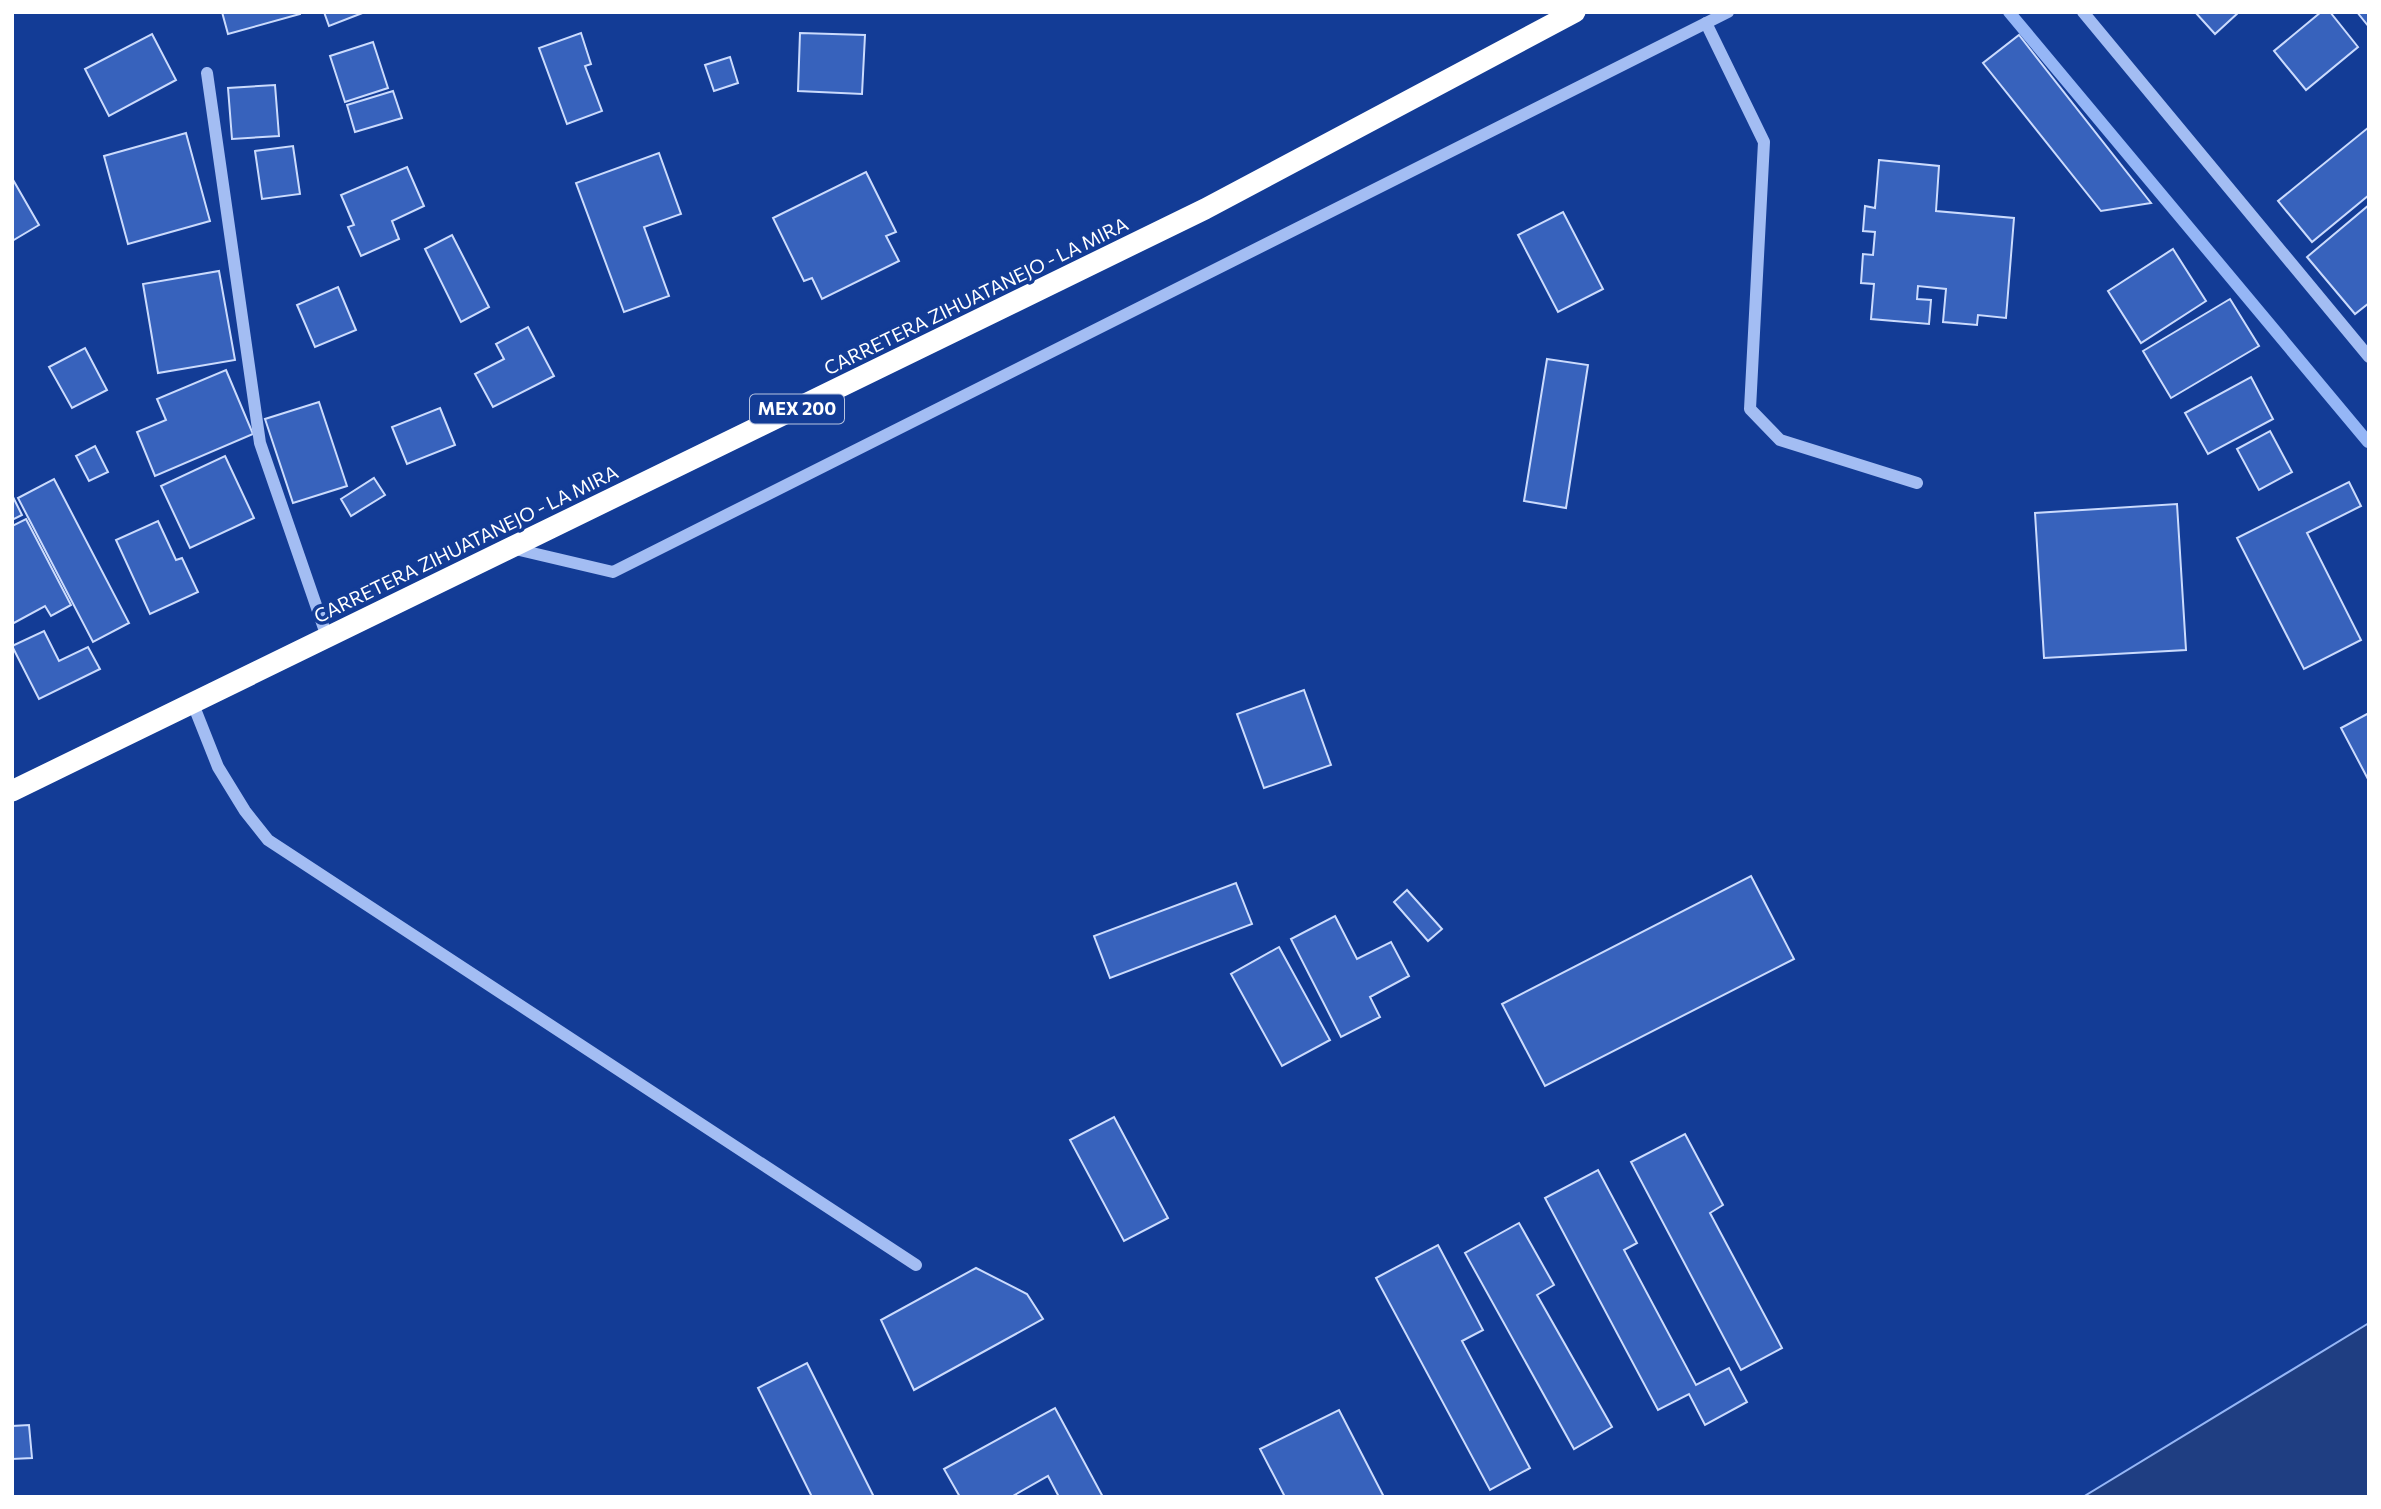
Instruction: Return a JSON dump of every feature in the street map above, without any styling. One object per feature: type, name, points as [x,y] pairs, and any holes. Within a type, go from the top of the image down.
[{"type":"highway","name":"CARRETERA ZIHUATANEJO - LA MIRA","points":[[12,791],[1205,209],[1575,12]]},
{"type":"street","points":[[511,548],[613,572],[1728,12]]},
{"type":"street","points":[[2083,12],[2369,357]]},
{"type":"street","points":[[1706,23],[1763,142],[1750,409],[1780,440],[1917,483]]},
{"type":"street","points":[[207,73],[260,443],[327,637]]},
{"type":"street","points":[[193,704],[218,767],[245,811],[268,840],[916,1265]]},
{"type":"water","points":[[2369,1323],[2369,1497],[2083,1497]]},
{"type":"building","points":[[222,12],[300,12],[300,14],[228,34]]},
{"type":"building","points":[[324,12],[365,12],[329,26]]},
{"type":"building","points":[[2195,12],[2239,12],[2215,34]]},
{"type":"building","points":[[2321,12],[2330,12],[2358,47],[2306,90],[2274,51]]},
{"type":"building","points":[[2357,12],[2369,12],[2369,27]]},
{"type":"building","points":[[581,33],[591,64],[585,66],[602,111],[567,124],[539,48]]},
{"type":"building","points":[[800,33],[865,35],[862,94],[798,91]]},
{"type":"building","points":[[152,34],[176,80],[109,116],[85,69]]},
{"type":"building","points":[[2019,35],[2151,203],[2101,211],[1983,63]]},
{"type":"building","points":[[373,42],[388,88],[345,102],[330,56]]},
{"type":"building","points":[[730,57],[738,83],[714,91],[705,65]]},
{"type":"building","points":[[275,85],[279,136],[232,139],[228,88]]},
{"type":"building","points":[[393,91],[402,118],[355,132],[347,105]]},
{"type":"building","points":[[2369,127],[2369,195],[2312,242],[2278,201]]},
{"type":"building","points":[[186,133],[210,221],[128,244],[104,156]]},
{"type":"building","points":[[293,146],[300,194],[262,199],[255,151]]},
{"type":"building","points":[[659,153],[681,214],[644,227],[669,296],[624,312],[576,183]]},
{"type":"building","points":[[1879,160],[1939,166],[1936,211],[2014,218],[2006,318],[1978,315],[1977,325],[1943,322],[1946,289],[1918,286],[1917,299],[1931,300],[1929,324],[1871,319],[1874,284],[1861,283],[1863,254],[1873,255],[1875,232],[1863,231],[1865,206],[1875,208]]},
{"type":"building","points":[[407,167],[424,206],[392,221],[399,239],[361,256],[348,227],[354,225],[341,195]]},
{"type":"building","points":[[866,172],[896,232],[886,236],[899,261],[822,299],[812,278],[804,281],[773,218]]},
{"type":"building","points":[[12,178],[39,225],[12,241]]},
{"type":"building","points":[[2369,205],[2369,303],[2355,314],[2307,257]]},
{"type":"building","points":[[1563,212],[1603,289],[1558,312],[1518,235]]},
{"type":"building","points":[[452,235],[489,307],[461,322],[425,249]]},
{"type":"building","points":[[2173,249],[2206,301],[2141,343],[2108,291]]},
{"type":"building","points":[[219,271],[235,360],[158,373],[143,284]]},
{"type":"building","points":[[338,287],[356,330],[315,347],[297,305]]},
{"type":"building","points":[[2230,299],[2259,346],[2171,398],[2143,351]]},
{"type":"building","points":[[528,327],[554,376],[493,407],[475,374],[504,359],[496,344]]},
{"type":"building","points":[[85,348],[107,390],[72,408],[49,367]]},
{"type":"building","points":[[1547,359],[1588,365],[1566,508],[1524,501]]},
{"type":"building","points":[[226,370],[253,434],[155,476],[137,432],[166,420],[157,399]]},
{"type":"building","points":[[2251,377],[2273,419],[2208,454],[2185,413]]},
{"type":"building","points":[[319,402],[347,486],[293,503],[265,419]]},
{"type":"building","points":[[440,408],[455,445],[407,464],[392,427]]},
{"type":"building","points":[[2270,431],[2292,472],[2259,490],[2237,449]]},
{"type":"building","points":[[95,446],[108,472],[89,481],[76,456]]},
{"type":"building","points":[[225,456],[254,518],[190,548],[161,486]]},
{"type":"building","points":[[374,478],[385,495],[351,516],[341,499]]},
{"type":"building","points":[[54,479],[129,623],[93,642],[18,498]]},
{"type":"building","points":[[2349,482],[2361,506],[2307,533],[2361,640],[2304,669],[2237,538]]},
{"type":"building","points":[[12,495],[22,515],[12,520]]},
{"type":"building","points":[[2177,504],[2186,650],[2044,658],[2035,513]]},
{"type":"building","points":[[26,519],[71,605],[51,616],[45,606],[12,624],[12,526]]},
{"type":"building","points":[[158,521],[176,560],[182,558],[198,592],[150,614],[116,540]]},
{"type":"building","points":[[44,631],[59,661],[88,647],[100,669],[39,699],[12,646]]},
{"type":"building","points":[[1304,690],[1331,765],[1264,788],[1237,714]]},
{"type":"building","points":[[2369,713],[2369,781],[2341,728]]},
{"type":"building","points":[[1751,876],[1794,959],[1545,1086],[1502,1004]]},
{"type":"building","points":[[1236,883],[1252,924],[1110,978],[1094,936]]},
{"type":"building","points":[[1407,890],[1442,929],[1428,941],[1394,902]]},
{"type":"building","points":[[1335,916],[1357,959],[1391,942],[1409,976],[1370,997],[1380,1017],[1341,1037],[1291,939]]},
{"type":"building","points":[[1279,947],[1330,1040],[1282,1066],[1231,974]]},
{"type":"building","points":[[1114,1117],[1168,1218],[1124,1241],[1070,1140]]},
{"type":"building","points":[[1685,1134],[1723,1205],[1710,1213],[1782,1348],[1741,1370],[1631,1162]]},
{"type":"building","points":[[1598,1170],[1637,1243],[1624,1250],[1696,1385],[1729,1368],[1747,1402],[1705,1425],[1689,1394],[1658,1410],[1545,1198]]},
{"type":"building","points":[[1519,1223],[1554,1285],[1537,1295],[1612,1427],[1574,1449],[1465,1253]]},
{"type":"building","points":[[1438,1245],[1483,1330],[1462,1341],[1530,1468],[1490,1490],[1376,1278]]},
{"type":"building","points":[[976,1268],[1027,1294],[1043,1319],[914,1390],[881,1320]]},
{"type":"building","points":[[807,1363],[874,1497],[812,1497],[758,1388]]},
{"type":"building","points":[[1055,1408],[1103,1497],[1059,1497],[1048,1476],[1011,1497],[960,1497],[944,1469]]},
{"type":"building","points":[[1339,1410],[1384,1497],[1285,1497],[1260,1449]]},
{"type":"building","points":[[29,1425],[32,1458],[12,1459],[12,1426]]},
{"type":"waterway","points":[[2009,12],[2368,442]]}]
